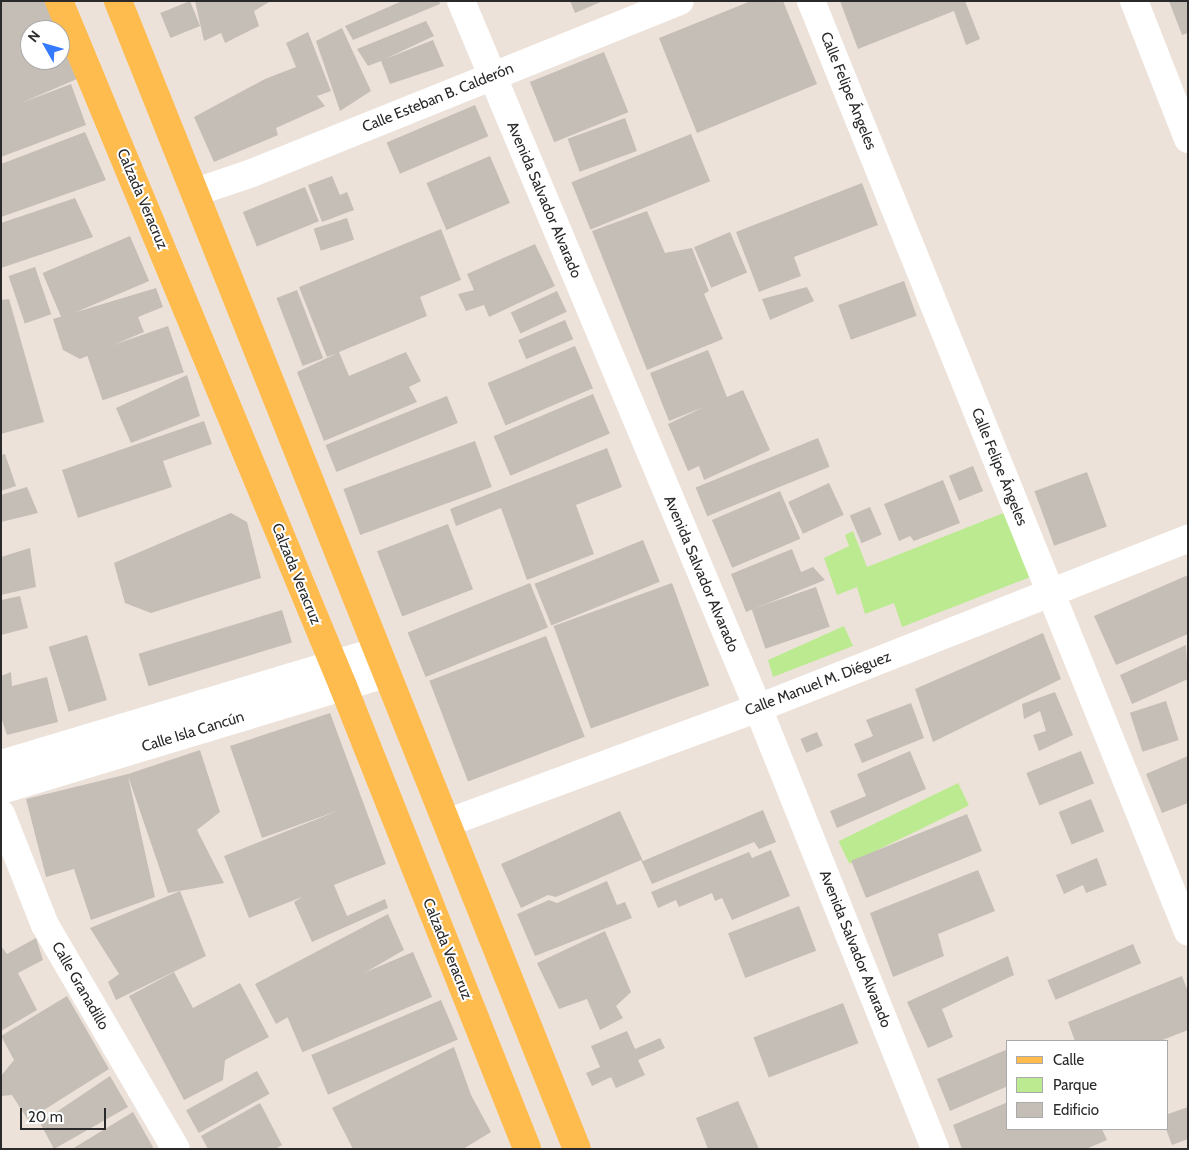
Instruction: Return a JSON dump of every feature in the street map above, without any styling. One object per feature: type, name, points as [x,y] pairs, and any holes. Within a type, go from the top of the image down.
[{"type":"main road","name":"Calzada Veracruz","points":[[59,1],[338,675],[527,1149]]},
{"type":"main road","points":[[118,1],[196,192],[381,662],[577,1149]]},
{"type":"street","name":"Avenida Salvador Alvarado","points":[[461,1],[758,708],[935,1149]]},
{"type":"street","name":"Calle Esteban B. Calderón","points":[[196,192],[252,173],[680,1]]},
{"type":"street","name":"Calle Felipe Ángeles","points":[[812,1],[1188,932]]},
{"type":"street","points":[[1134,1],[1188,139]]},
{"type":"street","name":"Calle Manuel M. Diéguez","points":[[447,823],[758,708],[1188,539]]},
{"type":"street","name":"Calle Isla Cancún","points":[[1,790],[381,662]]},
{"type":"street","name":"Calle Isla Cancún","points":[[1,764],[338,675]]},
{"type":"street","name":"Calle Granadillo","points":[[1,814],[45,925],[176,1149]]},
{"type":"green space","points":[[1006,512],[1033,576],[902,627],[894,603],[865,614],[857,587],[837,595],[824,558],[849,546],[845,535],[853,531],[867,567]]},
{"type":"green space","points":[[844,626],[853,646],[773,677],[768,660]]},
{"type":"green space","points":[[958,783],[969,805],[849,864],[838,841]]},
{"type":"building","points":[[1,1],[46,1],[53,20],[20,20],[20,70],[70,70],[70,62],[77,79],[21,103],[71,84],[86,125],[1,157]]},
{"type":"building","points":[[190,1],[200,26],[170,38],[160,13]]},
{"type":"building","points":[[195,1],[271,1],[254,11],[259,26],[225,43],[221,33],[204,41]]},
{"type":"building","points":[[402,1],[439,1],[440,4],[353,40],[345,26]]},
{"type":"building","points":[[570,1],[603,1],[575,13]]},
{"type":"building","points":[[751,1],[783,1],[817,84],[697,133],[659,38]]},
{"type":"building","points":[[840,1],[965,1],[980,39],[966,45],[954,11],[858,49]]},
{"type":"building","points":[[1169,1],[1188,1],[1188,33],[1182,35]]},
{"type":"building","points":[[426,21],[434,36],[385,59],[433,40],[444,66],[390,84],[381,61],[368,66],[357,49]]},
{"type":"building","points":[[342,28],[371,91],[340,111],[316,41]]},
{"type":"building","points":[[308,32],[331,91],[317,96],[325,106],[276,128],[278,135],[214,162],[194,117],[265,79],[296,67],[286,43]]},
{"type":"building","points":[[604,52],[628,112],[554,142],[530,82]]},
{"type":"building","points":[[475,105],[488,136],[400,174],[387,143]]},
{"type":"building","points":[[625,118],[637,151],[580,172],[568,139]]},
{"type":"building","points":[[85,132],[106,180],[1,217],[1,164]]},
{"type":"building","points":[[691,134],[710,181],[590,230],[571,182]]},
{"type":"building","points":[[490,156],[510,203],[446,230],[426,183]]},
{"type":"building","points":[[332,176],[340,195],[347,192],[354,210],[322,222],[308,185]]},
{"type":"building","points":[[862,183],[878,225],[794,257],[801,276],[759,292],[736,232]]},
{"type":"building","points":[[305,187],[319,221],[257,246],[243,212]]},
{"type":"building","points":[[75,198],[93,237],[1,268],[1,223]]},
{"type":"building","points":[[647,211],[665,253],[692,248],[709,291],[704,294],[723,339],[647,370],[592,231]]},
{"type":"building","points":[[347,218],[354,240],[321,251],[314,229]]},
{"type":"building","points":[[441,229],[461,280],[420,297],[427,316],[339,352],[349,376],[406,352],[421,381],[409,387],[417,402],[324,441],[297,372],[338,353],[327,357],[299,287]]},
{"type":"building","points":[[730,232],[747,273],[711,288],[694,247]]},
{"type":"building","points":[[130,236],[149,281],[62,318],[43,273]]},
{"type":"building","points":[[535,244],[555,286],[489,317],[484,305],[466,311],[458,294],[474,290],[467,274]]},
{"type":"building","points":[[35,267],[51,314],[25,323],[9,276]]},
{"type":"building","points":[[904,281],[917,316],[851,340],[838,305]]},
{"type":"building","points":[[807,287],[814,301],[770,320],[762,299]]},
{"type":"building","points":[[156,288],[163,307],[138,317],[144,332],[80,359],[63,350],[53,319]]},
{"type":"building","points":[[297,290],[323,358],[303,366],[276,298]]},
{"type":"building","points":[[557,291],[567,312],[520,333],[511,313]]},
{"type":"building","points":[[9,299],[44,422],[1,434],[1,300]]},
{"type":"building","points":[[565,320],[573,339],[526,359],[518,340]]},
{"type":"building","points":[[168,326],[184,372],[103,400],[87,354]]},
{"type":"building","points":[[575,346],[593,388],[506,425],[488,383]]},
{"type":"building","points":[[708,350],[727,397],[743,390],[770,450],[704,480],[699,466],[688,471],[668,424],[704,407],[669,421],[650,373]]},
{"type":"building","points":[[187,375],[200,416],[131,443],[116,408]]},
{"type":"building","points":[[593,394],[610,434],[510,476],[494,436]]},
{"type":"building","points":[[447,396],[458,423],[336,472],[326,445]]},
{"type":"building","points":[[204,421],[212,444],[163,461],[172,487],[78,518],[62,470]]},
{"type":"building","points":[[818,438],[830,467],[707,516],[696,487]]},
{"type":"building","points":[[475,441],[492,487],[360,535],[343,489]]},
{"type":"building","points":[[607,448],[622,487],[576,505],[594,554],[527,580],[501,508],[456,526],[450,509]]},
{"type":"building","points":[[5,454],[16,486],[1,491],[1,455]]},
{"type":"building","points":[[973,466],[983,491],[959,501],[949,476]]},
{"type":"building","points":[[1087,472],[1107,527],[1054,546],[1034,491]]},
{"type":"building","points":[[943,480],[960,523],[914,541],[910,536],[899,541],[884,504]]},
{"type":"building","points":[[829,483],[844,515],[803,534],[788,502]]},
{"type":"building","points":[[27,487],[38,513],[1,522],[1,495]]},
{"type":"building","points":[[780,491],[800,539],[732,568],[712,520]]},
{"type":"building","points":[[870,507],[882,535],[861,543],[850,516]]},
{"type":"building","points":[[231,513],[247,522],[261,578],[151,613],[125,603],[114,563]]},
{"type":"building","points":[[448,524],[473,589],[402,617],[377,551]]},
{"type":"building","points":[[643,540],[660,582],[551,626],[535,584]]},
{"type":"building","points":[[30,548],[36,587],[1,595],[1,557]]},
{"type":"building","points":[[792,549],[801,572],[813,567],[825,580],[746,612],[731,574]]},
{"type":"building","points":[[1188,575],[1188,634],[1116,665],[1094,616]]},
{"type":"building","points":[[530,583],[548,628],[426,677],[408,632]]},
{"type":"building","points":[[672,583],[709,685],[591,729],[554,626]]},
{"type":"building","points":[[816,587],[830,627],[765,649],[752,609]]},
{"type":"building","points":[[20,596],[28,628],[1,635],[1,600]]},
{"type":"building","points":[[282,610],[292,643],[148,686],[139,654]]},
{"type":"building","points":[[1043,633],[1061,679],[933,742],[915,689]]},
{"type":"building","points":[[87,635],[107,700],[69,712],[49,647]]},
{"type":"building","points":[[546,636],[585,737],[468,782],[429,681]]},
{"type":"building","points":[[1186,645],[1188,679],[1132,704],[1120,675]]},
{"type":"building","points":[[11,672],[12,686],[47,677],[58,722],[7,735],[1,717],[1,676]]},
{"type":"building","points":[[1055,692],[1073,735],[1039,751],[1033,735],[1046,731],[1040,711],[1024,719],[1022,704]]},
{"type":"building","points":[[1166,701],[1179,740],[1143,752],[1130,713]]},
{"type":"building","points":[[911,703],[924,738],[862,763],[854,744],[873,736],[866,720]]},
{"type":"building","points":[[330,713],[386,864],[334,885],[347,916],[385,899],[388,908],[312,942],[294,902],[302,897],[249,918],[224,856],[340,810],[262,838],[230,746]]},
{"type":"building","points":[[817,732],[823,746],[806,753],[800,739]]},
{"type":"building","points":[[200,750],[220,812],[197,830],[224,883],[168,893],[128,776],[155,897],[91,920],[74,869],[46,877],[26,799],[128,774]]},
{"type":"building","points":[[910,751],[926,789],[837,828],[830,811],[866,796],[857,774]]},
{"type":"building","points":[[1081,751],[1094,783],[1039,806],[1026,773]]},
{"type":"building","points":[[1188,756],[1188,803],[1162,813],[1146,774]]},
{"type":"building","points":[[1091,799],[1104,831],[1072,845],[1059,812]]},
{"type":"building","points":[[763,810],[776,842],[759,849],[754,842],[652,884],[641,860],[556,897],[548,895],[521,908],[501,864],[620,811],[643,861]]},
{"type":"building","points":[[967,814],[982,851],[866,898],[851,861]]},
{"type":"building","points":[[771,850],[790,896],[732,920],[722,898],[715,901],[712,893],[679,907],[676,900],[658,908],[651,892],[749,852],[752,858]]},
{"type":"building","points":[[1097,858],[1107,885],[1086,893],[1083,885],[1064,894],[1056,875]]},
{"type":"building","points":[[978,870],[995,911],[938,934],[944,956],[893,977],[870,913]]},
{"type":"building","points":[[607,881],[617,905],[625,902],[632,918],[535,956],[517,914],[549,900],[557,903]]},
{"type":"building","points":[[180,891],[206,956],[116,1000],[108,982],[119,974],[90,928]]},
{"type":"building","points":[[799,906],[816,951],[745,978],[728,933]]},
{"type":"building","points":[[388,914],[404,950],[276,1024],[255,984]]},
{"type":"building","points":[[605,931],[631,992],[616,1006],[623,1018],[600,1030],[587,999],[559,1009],[537,963]]},
{"type":"building","points":[[36,938],[43,960],[18,973],[37,1010],[1,1031],[1,946],[7,954]]},
{"type":"building","points":[[1133,944],[1141,963],[1056,1000],[1047,980]]},
{"type":"building","points":[[413,952],[432,997],[302,1052],[283,1007]]},
{"type":"building","points":[[1008,956],[1014,975],[942,1009],[953,1037],[928,1048],[907,1002]]},
{"type":"building","points":[[174,972],[193,1008],[240,983],[269,1037],[225,1060],[223,1080],[184,1100],[129,996]]},
{"type":"building","points":[[1182,976],[1188,992],[1188,1030],[1163,1040],[1075,1040],[1068,1022]]},
{"type":"building","points":[[67,996],[109,1069],[28,1120],[12,1095],[1,1096],[1,1076],[14,1060],[1,1036]]},
{"type":"building","points":[[441,1000],[458,1040],[328,1095],[311,1055]]},
{"type":"building","points":[[843,1003],[858,1043],[769,1078],[753,1037]]},
{"type":"building","points":[[627,1031],[635,1049],[660,1038],[665,1048],[638,1060],[645,1075],[616,1088],[611,1077],[592,1086],[586,1073],[600,1067],[591,1046]]},
{"type":"building","points":[[454,1047],[471,1095],[491,1132],[463,1149],[353,1149],[332,1108]]},
{"type":"building","points":[[1006,1050],[1006,1087],[950,1111],[937,1079]]},
{"type":"building","points":[[257,1071],[270,1094],[199,1133],[186,1110]]},
{"type":"building","points":[[110,1076],[128,1107],[54,1149],[40,1123]]},
{"type":"building","points":[[738,1101],[759,1149],[708,1149],[696,1118]]},
{"type":"building","points":[[260,1103],[282,1145],[275,1149],[208,1149],[201,1136]]},
{"type":"building","points":[[1006,1103],[1006,1130],[1102,1130],[1107,1140],[1086,1149],[962,1149],[953,1125]]},
{"type":"building","points":[[1188,1107],[1188,1139],[1172,1145],[1166,1130],[1169,1130],[1169,1114]]},
{"type":"building","points":[[133,1112],[154,1149],[72,1149]]}]
